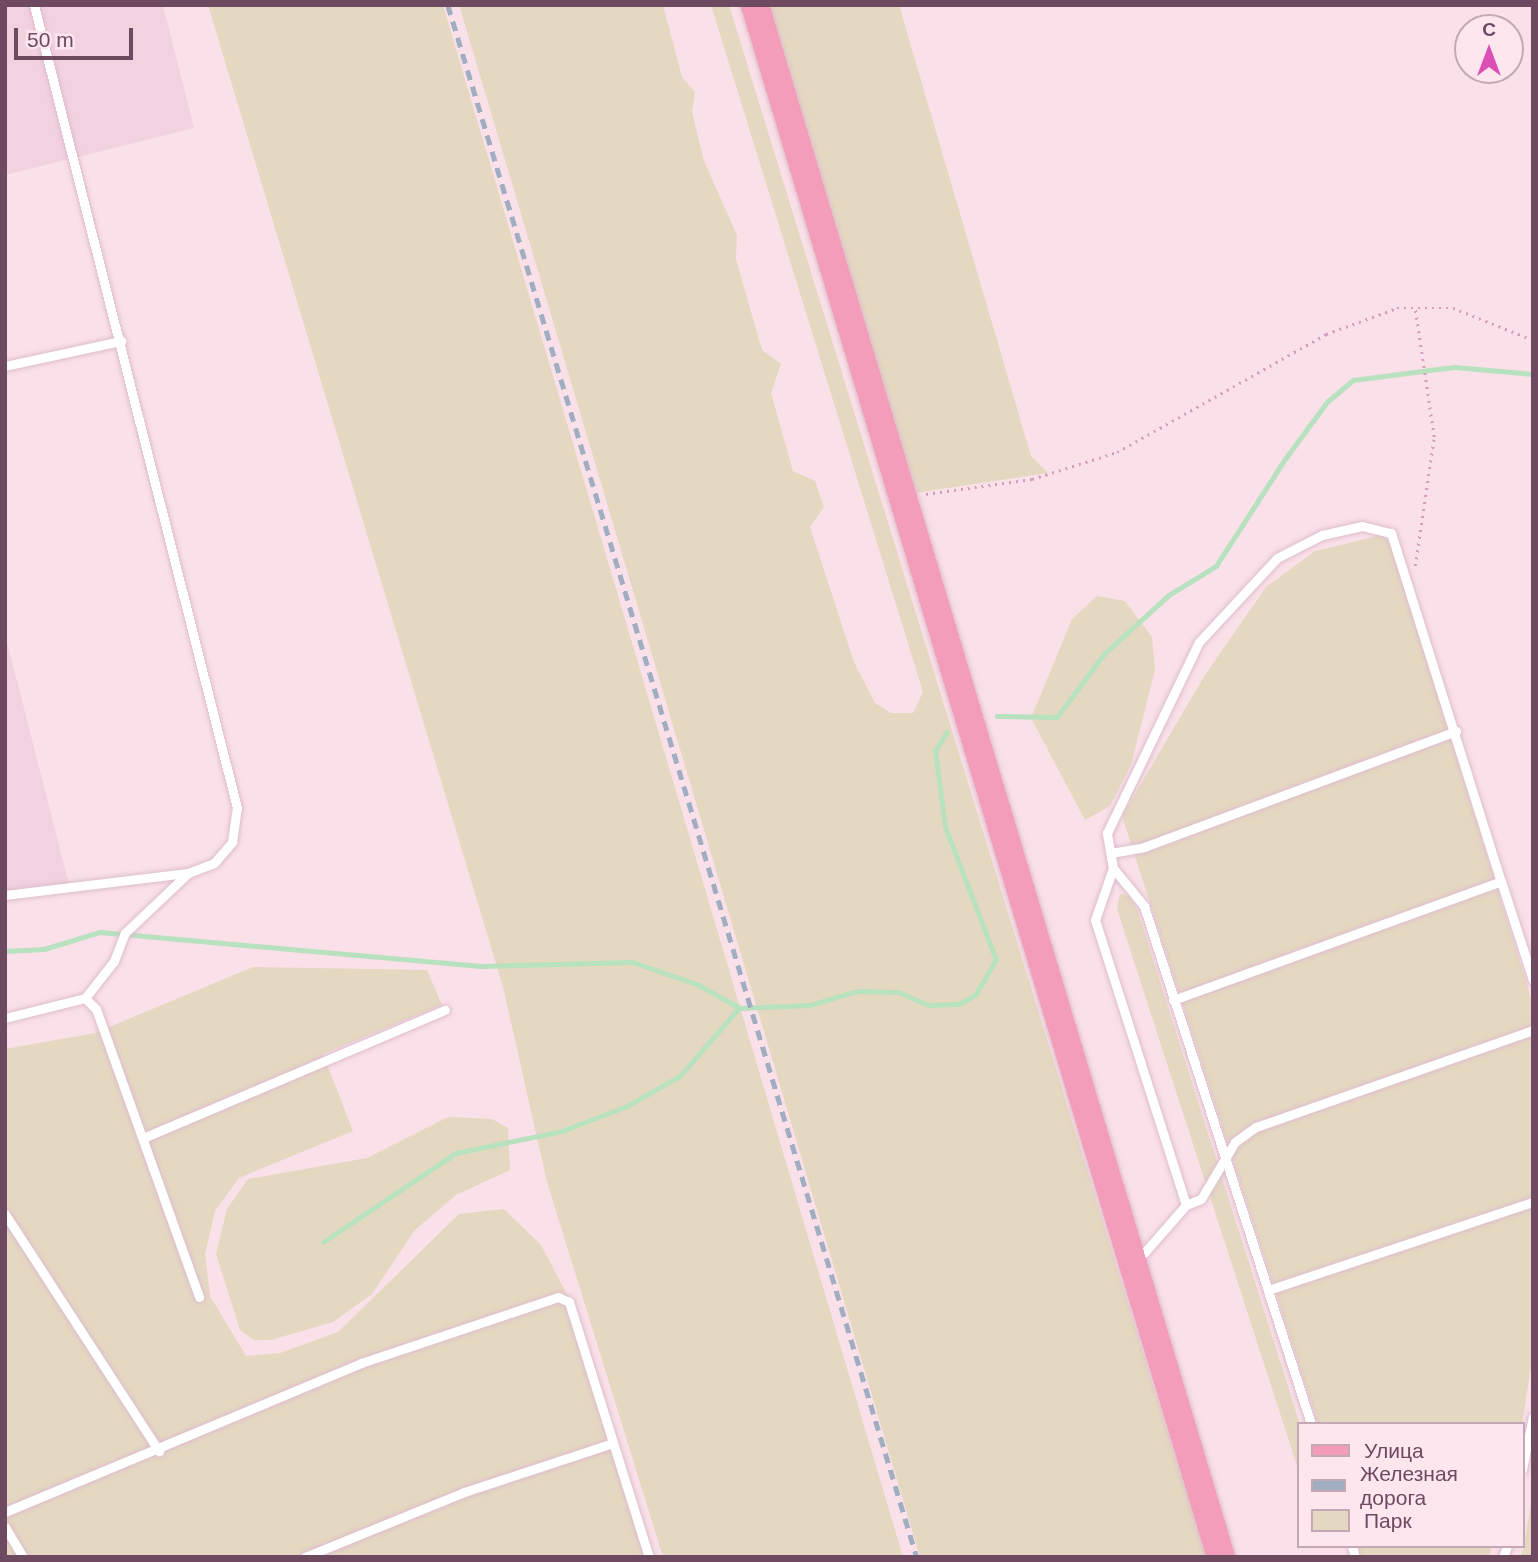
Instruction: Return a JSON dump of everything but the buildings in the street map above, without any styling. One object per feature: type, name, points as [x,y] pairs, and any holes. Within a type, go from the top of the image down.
[{"type":"main road","points":[[755,5],[905,497],[1132,1268],[1221,1557]]},
{"type":"lane","points":[[5,895],[188,873],[214,863],[232,842],[237,808],[34,5]]},
{"type":"lane","points":[[5,366],[121,341]]},
{"type":"lane","points":[[1186,1205],[1095,920],[1113,868],[1107,833],[1199,642],[1278,558],[1322,535],[1362,526],[1391,533],[1412,587],[1533,980]]},
{"type":"lane","points":[[1111,853],[1144,847],[1457,732]]},
{"type":"lane","points":[[1113,868],[1144,906],[1310,1422]]},
{"type":"lane","points":[[5,1018],[85,998],[114,961],[125,933],[188,873]]},
{"type":"lane","points":[[1173,1000],[1501,881]]},
{"type":"lane","points":[[85,998],[96,1009],[199,1297]]},
{"type":"lane","points":[[143,1138],[446,1010]]},
{"type":"lane","points":[[1132,1268],[1186,1205],[1200,1199],[1225,1157],[1256,1127],[1533,1030]]},
{"type":"lane","points":[[1268,1290],[1533,1202]]},
{"type":"lane","points":[[5,1214],[159,1451]]},
{"type":"lane","points":[[5,1512],[159,1451],[361,1363],[558,1297],[569,1302],[610,1444],[649,1557]]},
{"type":"lane","points":[[1524,1460],[1533,1417]]},
{"type":"lane","points":[[305,1557],[464,1492],[610,1444]]},
{"type":"lane","points":[[5,1527],[23,1557]]},
{"type":"path","points":[[905,497],[1032,479],[1117,452],[1326,334],[1397,308],[1453,308],[1533,340]]},
{"type":"path","points":[[1412,587],[1434,437],[1415,308]]},
{"type":"shaded area","points":[[5,5],[163,5],[194,128],[5,175]]},
{"type":"shaded area","points":[[5,634],[70,888],[5,901]]},
{"type":"green space","points":[[208,5],[443,5],[903,1557],[663,1557],[547,1182],[503,987]]},
{"type":"green space","points":[[459,5],[663,5],[682,77],[695,92],[692,112],[704,161],[737,235],[736,259],[762,350],[781,364],[771,393],[793,471],[815,481],[824,507],[810,527],[854,662],[875,703],[891,713],[913,713],[923,692],[711,5],[729,5],[1206,1557],[920,1557]]},
{"type":"green space","points":[[765,5],[899,5],[1031,456],[1048,473],[915,493]]},
{"type":"green space","points":[[1382,535],[1391,545],[1533,1004],[1533,1355],[1522,1422],[1317,1422],[1122,816],[1205,675],[1266,587],[1315,551]]},
{"type":"green space","points":[[1097,596],[1125,601],[1152,637],[1155,669],[1131,765],[1110,806],[1085,820],[1031,718],[1072,619]]},
{"type":"green space","points":[[1120,894],[1129,895],[1137,909],[1299,1422],[1296,1422],[1296,1463],[1117,909]]},
{"type":"green space","points":[[253,967],[427,970],[442,1005],[323,1054],[353,1131],[239,1178],[215,1211],[205,1254],[210,1296],[246,1356],[280,1353],[338,1332],[459,1214],[504,1209],[541,1245],[570,1300],[644,1557],[5,1557],[5,1049],[95,1033]]},
{"type":"green space","points":[[448,1117],[492,1119],[508,1128],[510,1170],[456,1195],[415,1230],[372,1294],[333,1322],[271,1340],[254,1340],[240,1330],[216,1254],[227,1209],[248,1179],[367,1158]]},
{"type":"green space","points":[[1533,1490],[1533,1557],[1520,1557]]},
{"type":"green space","points":[[1358,1548],[1491,1548],[1489,1557],[1360,1557]]},
{"type":"waterway","points":[[997,716],[1057,717],[1103,655],[1169,595],[1216,566],[1285,459],[1327,402],[1353,380],[1455,367],[1533,374]]},
{"type":"waterway","points":[[5,951],[44,949],[100,932],[480,966],[633,962],[699,985],[740,1008],[810,1005],[857,991],[899,992],[928,1005],[959,1004],[976,994],[996,960],[945,827],[935,751],[947,732]]},
{"type":"waterway","points":[[323,1242],[456,1153],[562,1131],[627,1106],[680,1076],[739,1008]]},
{"type":"railway","points":[[448,5],[917,1557]]}]
